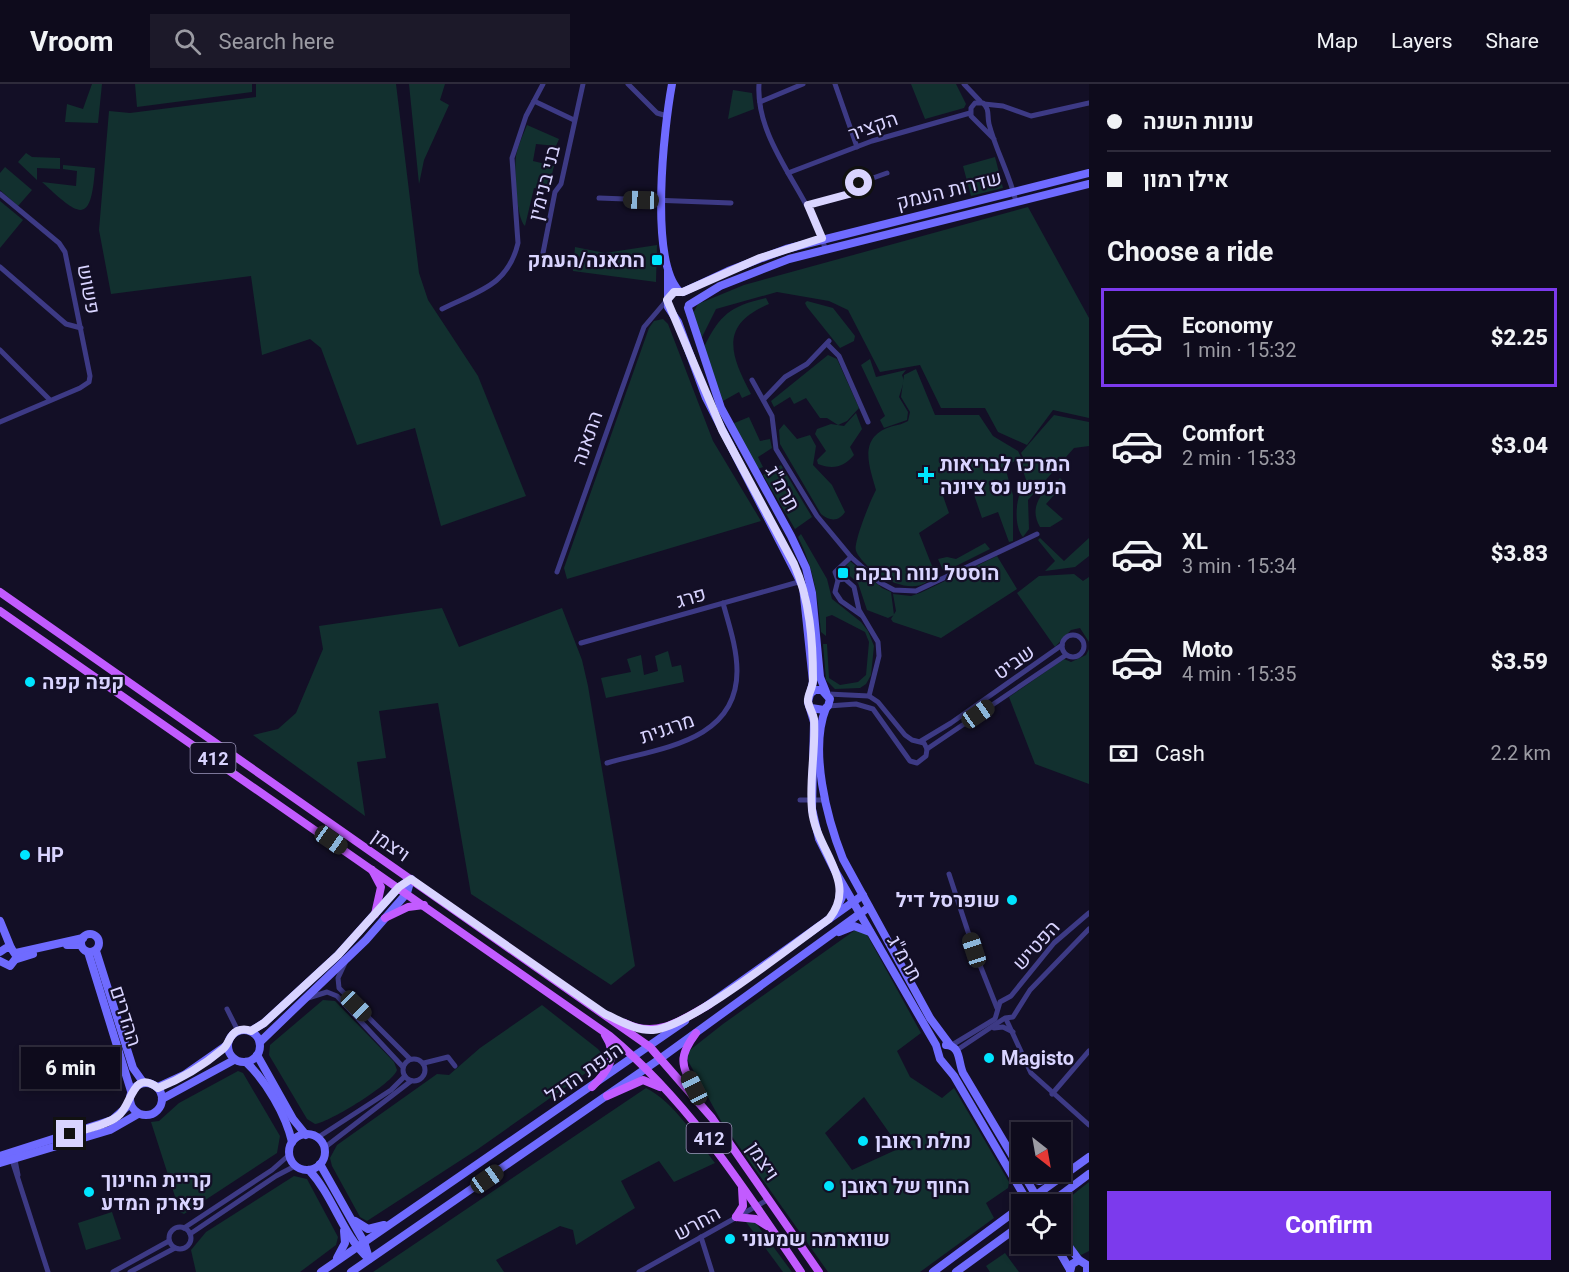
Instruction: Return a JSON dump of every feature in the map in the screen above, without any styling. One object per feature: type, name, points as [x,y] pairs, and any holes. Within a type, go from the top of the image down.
[{"type":"main road","name":"ויצמן","points":[[0,592],[650,1047],[702,1105],[819,1272]]},
{"type":"main road","name":"ויצמן","points":[[0,611],[399,887],[599,1028],[635,1057],[701,1129],[801,1272]]},
{"type":"main road","points":[[370,867],[381,887],[375,914]]},
{"type":"main road","points":[[385,918],[408,907],[424,905]]},
{"type":"main road","points":[[605,1014],[640,1029],[655,1030],[670,1026],[710,1004]]},
{"type":"main road","points":[[592,1087],[607,1070],[612,1060],[610,1044],[599,1028]]},
{"type":"main road","points":[[696,1033],[685,1048],[682,1059],[685,1071],[702,1105]]},
{"type":"main road","points":[[607,1096],[638,1081],[647,1080],[674,1097]]},
{"type":"main road","points":[[740,1182],[743,1202],[736,1217],[760,1221],[775,1234]]},
{"type":"street","points":[[442,309],[500,280],[516,251],[518,243],[512,158],[520,131],[543,84]]},
{"type":"street","name":"בני בנימין","points":[[543,253],[555,192],[561,184],[583,84]]},
{"type":"street","points":[[628,84],[657,113],[667,116]]},
{"type":"street","points":[[671,311],[668,298],[662,200],[667,116],[672,84]]},
{"type":"street","points":[[759,84],[760,102],[780,159],[808,205],[825,248]]},
{"type":"street","points":[[760,102],[803,84]]},
{"type":"street","points":[[835,84],[857,147]]},
{"type":"street","points":[[966,87],[983,103],[988,114],[994,139],[1016,202]]},
{"type":"street","points":[[966,87],[970,110],[994,139]]},
{"type":"street","points":[[534,101],[574,120]]},
{"type":"street","points":[[983,103],[1000,105],[1031,116],[1089,103]]},
{"type":"street","name":"הקציר","points":[[788,173],[857,147],[970,110],[983,103]]},
{"type":"street","points":[[978,121],[1000,105]]},
{"type":"street","points":[[808,205],[849,194],[859,183],[887,173]]},
{"type":"street","name":"שדרות העמק","points":[[681,292],[752,261],[822,238],[1089,173]]},
{"type":"street","name":"שדרות העמק","points":[[688,306],[732,280],[825,248],[1089,184]]},
{"type":"street","name":"פשוש","points":[[0,194],[63,248],[68,259],[90,376],[88,382],[81,388],[49,399]]},
{"type":"street","points":[[599,198],[731,203]]},
{"type":"street","points":[[0,267],[66,324],[81,328]]},
{"type":"street","points":[[651,317],[671,311],[679,314],[688,306],[689,299],[681,292],[668,271]]},
{"type":"street","points":[[668,298],[681,292]]},
{"type":"street","name":"התאנה","points":[[557,572],[644,327],[668,298]]},
{"type":"street","name":"תרמ\"ג","points":[[688,306],[721,408],[792,536],[805,580],[820,677],[827,693]]},
{"type":"street","name":"תרמ\"ג","points":[[671,311],[722,430],[805,580],[813,681],[810,694]]},
{"type":"street","points":[[764,399],[785,377],[807,364],[828,342],[839,356],[868,422]]},
{"type":"street","points":[[0,350],[49,399],[0,422]]},
{"type":"street","points":[[752,380],[772,416],[776,449],[817,516],[850,556],[887,587],[909,592],[1037,534]]},
{"type":"street","points":[[838,580],[834,572],[850,556]]},
{"type":"street","points":[[862,616],[852,584],[845,579],[838,580],[834,586],[838,597],[862,616],[876,636],[879,648],[869,696]]},
{"type":"street","name":"פרג","points":[[580,643],[805,580]]},
{"type":"street","name":"מרגנית","points":[[607,763],[688,741],[711,727],[724,711],[734,693],[737,673],[723,603]]},
{"type":"street","points":[[1072,635],[1083,640],[1083,653],[1075,658],[1066,655],[1062,645],[1064,640],[1072,635]]},
{"type":"street","name":"שביט","points":[[921,741],[946,727],[1062,645]]},
{"type":"street","name":"שביט","points":[[927,749],[1066,655]]},
{"type":"street","points":[[815,690],[827,693],[869,696],[878,702],[899,730],[912,740],[921,741],[927,749],[924,760],[917,763],[910,761],[873,709],[856,704],[827,707],[817,711],[811,708],[808,702],[810,694],[815,690]]},
{"type":"street","points":[[827,693],[827,707]]},
{"type":"street","name":"תרמ\"ג","points":[[827,707],[820,730],[824,800],[833,835],[869,907],[930,1018],[954,1050],[963,1073],[1011,1155]]},
{"type":"street","name":"תרמ\"ג","points":[[811,708],[814,722],[812,799],[819,839],[944,1063]]},
{"type":"street","points":[[904,752],[906,745],[912,740]]},
{"type":"street","points":[[800,800],[824,800]]},
{"type":"street","points":[[829,919],[838,908],[842,897],[837,874]]},
{"type":"street","points":[[949,874],[997,1011],[1005,1018],[1013,1032],[1031,1073],[1089,1125]]},
{"type":"street","points":[[158,1088],[184,1075],[227,1045],[230,1036],[238,1031],[251,1031],[264,1023],[301,990],[399,887],[411,879]]},
{"type":"street","points":[[324,1148],[317,1138],[306,1134],[292,1119],[257,1055],[260,1042],[345,963],[407,893],[411,879]]},
{"type":"street","name":"הנפת הדגל","points":[[324,1270],[650,1047],[863,895]]},
{"type":"street","name":"הנפת הדגל","points":[[351,1272],[647,1068],[869,907]]},
{"type":"street","name":"הפטיש","points":[[1006,999],[1054,943],[1089,913]]},
{"type":"street","points":[[0,921],[10,952],[10,966],[0,961]]},
{"type":"street","points":[[817,945],[854,926],[863,927],[872,934]]},
{"type":"street","name":"הפטיש","points":[[1017,1008],[1064,953],[1089,928]]},
{"type":"street","points":[[10,952],[82,942],[91,934],[98,937],[100,945],[92,951],[82,942]]},
{"type":"street","name":"ההדרים","points":[[92,951],[133,1068],[143,1082]]},
{"type":"street","name":"ההדרים","points":[[92,951],[131,1091]]},
{"type":"street","points":[[345,963],[338,978],[339,988],[410,1059],[417,1059],[424,1063],[448,1057],[455,1066]]},
{"type":"street","points":[[939,1052],[942,1047],[954,1050],[1005,1018],[1013,1017],[1017,1008],[1014,1002],[993,993],[986,984]]},
{"type":"street","points":[[306,999],[323,993],[333,993],[391,1050],[403,1067],[405,1076],[411,1081]]},
{"type":"street","points":[[944,1063],[952,1063],[954,1050],[989,1024],[1006,999]]},
{"type":"street","points":[[227,1009],[238,1031]]},
{"type":"street","points":[[992,1028],[1003,1027],[1013,1032]]},
{"type":"street","points":[[251,1031],[260,1042]]},
{"type":"street","points":[[227,1045],[234,1060]]},
{"type":"street","points":[[1053,1094],[1089,1051]]},
{"type":"street","points":[[246,1062],[257,1055]]},
{"type":"street","points":[[403,1067],[410,1059]]},
{"type":"street","points":[[0,1156],[13,1157],[110,1130],[138,1114],[146,1115],[155,1112],[162,1099],[234,1060],[246,1062],[259,1076],[283,1118],[292,1142],[289,1155],[272,1170],[184,1228],[174,1229],[169,1241],[113,1272]]},
{"type":"street","points":[[369,1259],[364,1242],[320,1164],[324,1148],[411,1081],[424,1076],[424,1063]]},
{"type":"street","points":[[944,1063],[1011,1174]]},
{"type":"street","points":[[317,1138],[391,1090],[405,1076]]},
{"type":"street","points":[[138,1114],[130,1104],[131,1091],[143,1082],[158,1088],[162,1099]]},
{"type":"street","points":[[0,1163],[112,1120],[130,1104]]},
{"type":"street","points":[[292,1142],[306,1134]]},
{"type":"street","points":[[289,1155],[295,1166]]},
{"type":"street","points":[[13,1157],[47,1272]]},
{"type":"street","points":[[1071,1170],[1089,1157]]},
{"type":"street","points":[[309,1170],[320,1164]]},
{"type":"street","points":[[130,1272],[175,1248],[187,1246],[190,1234],[276,1176],[295,1166],[309,1170],[319,1182],[356,1248],[369,1259]]},
{"type":"street","points":[[1063,1194],[1089,1174]]},
{"type":"street","points":[[933,1272],[1010,1214],[1018,1196],[1014,1182]]},
{"type":"street","points":[[1039,1194],[1055,1182]]},
{"type":"street","name":"החרש","points":[[639,1272],[769,1199]]},
{"type":"street","points":[[347,1213],[360,1226],[368,1229],[397,1219]]},
{"type":"street","points":[[324,1270],[340,1256],[345,1244],[338,1216]]},
{"type":"street","points":[[184,1228],[190,1234]]},
{"type":"street","points":[[956,1272],[1011,1232]]},
{"type":"street","points":[[701,1237],[712,1272]]},
{"type":"street","points":[[169,1241],[175,1248]]},
{"type":"street","points":[[1071,1248],[1086,1266]]},
{"type":"street","points":[[1060,1254],[1070,1271]]},
{"type":"street","points":[[1070,1271],[1074,1262],[1086,1266]]},
{"type":"green space","points":[[92,84],[102,84],[98,123],[65,122],[67,104],[83,109]]},
{"type":"green space","points":[[135,84],[252,84],[252,92],[137,107]]},
{"type":"green space","points":[[256,84],[396,84],[419,273],[428,300],[478,376],[526,496],[441,526],[415,428],[357,445],[321,348],[310,339],[262,355],[251,276],[111,294],[99,230],[109,111],[130,113],[256,97]]},
{"type":"green space","points":[[409,84],[445,84],[440,100],[449,105],[424,160],[419,184]]},
{"type":"green space","points":[[911,84],[956,84],[966,104],[964,108],[925,119]]},
{"type":"green space","points":[[733,90],[752,93],[754,109],[728,119]]},
{"type":"green space","points":[[527,125],[559,139],[556,146],[536,144],[533,161],[554,166],[548,190],[534,188],[525,226],[518,204],[515,163]]},
{"type":"green space","points":[[26,153],[32,157],[60,158],[60,169],[37,168],[37,180],[18,162]]},
{"type":"green space","points":[[995,157],[1003,188],[971,196],[963,166]]},
{"type":"green space","points":[[63,165],[95,168],[90,200],[81,210],[65,202],[42,182],[76,186],[77,171],[63,169]]},
{"type":"green space","points":[[5,167],[32,190],[18,206],[0,190],[0,173]]},
{"type":"green space","points":[[0,201],[23,220],[0,248]]},
{"type":"green space","points":[[1028,207],[1089,318],[1089,418],[1053,410],[1027,445],[998,432],[985,408],[941,408],[920,365],[880,372],[848,310],[829,301],[777,292],[716,309],[700,341],[692,315],[698,304],[744,285]]},
{"type":"green space","points":[[657,245],[656,282],[573,271],[575,247],[605,253]]},
{"type":"green space","points":[[766,298],[769,304],[742,321],[733,342],[738,366],[751,394],[742,398],[739,392],[723,401],[704,347],[721,319],[728,313],[744,304]]},
{"type":"green space","points":[[807,301],[833,308],[855,336],[854,341],[840,348],[807,307],[805,303]]},
{"type":"green space","points":[[663,319],[668,324],[713,441],[761,521],[567,579],[564,568],[649,328],[654,321]]},
{"type":"green space","points":[[828,355],[837,359],[859,408],[847,421],[838,425],[827,418],[820,418],[806,398],[794,404],[790,397],[774,407],[771,401]]},
{"type":"green space","points":[[870,359],[876,377],[906,370],[902,375],[904,381],[899,397],[908,412],[907,420],[884,428],[880,420],[885,416],[861,365]]},
{"type":"green space","points":[[916,369],[935,415],[979,415],[993,436],[1018,451],[1021,457],[1005,467],[1013,495],[1013,541],[1009,542],[998,512],[982,518],[971,486],[953,490],[943,496],[949,513],[919,533],[934,571],[928,581],[918,586],[906,586],[881,576],[870,568],[861,560],[856,546],[863,521],[876,490],[869,463],[869,446],[880,432],[908,421],[910,412],[901,397],[904,375]]},
{"type":"green space","points":[[856,413],[862,429],[850,447],[854,455],[838,466],[829,467],[818,464],[817,460],[826,451],[815,434],[817,429],[831,424],[844,426]]},
{"type":"green space","points":[[1054,415],[1089,422],[1089,446],[1074,448],[1028,500],[1029,529],[1023,537],[1017,518],[1020,493],[1027,483],[1020,461],[1023,457],[1021,453]]},
{"type":"green space","points":[[749,417],[760,441],[770,439],[772,448],[758,457],[763,467],[758,469],[732,424]]},
{"type":"green space","points":[[784,424],[797,439],[810,435],[816,446],[813,465],[832,485],[845,512],[840,518],[831,519],[821,514],[780,444],[779,430]]},
{"type":"green space","points":[[781,465],[812,517],[795,529],[763,475]]},
{"type":"green space","points":[[1060,478],[1065,483],[1046,504],[1063,519],[1050,527],[1040,527],[1036,515],[1039,499],[1051,484],[1053,486]]},
{"type":"green space","points":[[801,534],[827,579],[832,599],[861,622],[868,631],[874,646],[871,675],[866,684],[860,688],[835,689],[826,680],[823,644],[827,644],[829,678],[840,685],[858,682],[866,675],[869,642],[865,632],[832,615],[826,617],[826,636],[821,632],[814,583],[808,560],[798,537]]},
{"type":"green space","points":[[1040,538],[1064,561],[1089,538],[1089,556],[1075,567],[1045,571],[1055,561],[1038,540]]},
{"type":"green space","points":[[985,543],[990,549],[948,570],[943,570],[938,559],[947,557],[956,559]]},
{"type":"green space","points":[[997,556],[1017,589],[941,638],[893,622],[891,619],[896,611],[893,594],[911,596],[920,593]]},
{"type":"green space","points":[[850,561],[882,588],[891,592],[894,615],[888,618],[867,610],[858,583],[843,570]]},
{"type":"green space","points":[[1074,574],[1083,581],[1089,577],[1089,642],[1080,628],[1071,630],[1055,647],[1017,593],[1039,576]]},
{"type":"green space","points":[[442,608],[459,647],[562,608],[582,660],[588,686],[635,966],[611,985],[471,894],[438,703],[379,711],[386,758],[357,762],[365,816],[253,735],[278,729],[296,713],[323,649],[319,626]]},
{"type":"green space","points":[[1089,649],[1089,784],[1035,764],[1009,697],[1064,659],[1071,662],[1086,655]]},
{"type":"green space","points":[[668,651],[672,667],[681,665],[684,682],[606,698],[601,678],[631,672],[627,659],[641,655],[644,675],[658,671],[655,656]]},
{"type":"green space","points":[[858,928],[865,931],[921,1033],[897,1051],[910,1077],[942,1098],[954,1088],[1009,1182],[1008,1188],[986,1203],[994,1218],[920,1272],[828,1272],[721,1121],[687,1059],[690,1050]],"holes":[[[864,1097],[900,1148],[852,1170],[825,1133]]]},
{"type":"green space","points":[[323,1000],[335,1001],[394,1062],[397,1070],[385,1084],[360,1101],[334,1117],[315,1124],[307,1119],[269,1055],[270,1045]]},
{"type":"green space","points":[[542,1005],[598,1049],[604,1056],[600,1063],[478,1149],[367,1221],[360,1217],[332,1166],[330,1158],[337,1145],[437,1074],[449,1075],[480,1048]]},
{"type":"green space","points":[[238,1071],[243,1073],[280,1136],[277,1153],[184,1214],[180,1212],[151,1122],[159,1121],[179,1103]]},
{"type":"green space","points":[[646,1088],[676,1112],[715,1163],[674,1182],[659,1161],[621,1181],[635,1208],[576,1245],[573,1230],[560,1226],[496,1260],[504,1272],[373,1272]]},
{"type":"green space","points":[[294,1176],[307,1179],[338,1237],[336,1245],[300,1272],[196,1272],[191,1250],[206,1232]]},
{"type":"green space","points":[[1089,1182],[1089,1251],[1081,1255],[1071,1243],[1071,1197]]},
{"type":"green space","points":[[112,1212],[121,1239],[86,1250],[78,1223]]},
{"type":"green space","points":[[746,1222],[755,1222],[792,1272],[783,1272]]},
{"type":"green space","points":[[1005,1253],[1019,1272],[990,1272],[986,1266]]},
{"type":"place","name":"התאנה/העמק","points":[[657,260]]},
{"type":"place","name":"המרכז לבריאות הנפש נס ציונה","points":[[926,475]]},
{"type":"place","name":"הוסטל נווה רבקה","points":[[843,573]]},
{"type":"place","name":"קפה קפה","points":[[30,682]]},
{"type":"place","name":"HP","points":[[25,855]]},
{"type":"place","name":"שופרסל דיל","points":[[1012,900]]},
{"type":"place","name":"Magisto","points":[[989,1058]]},
{"type":"place","name":"נחלת ראובן","points":[[863,1141]]},
{"type":"place","name":"החוף של ראובן","points":[[829,1186]]},
{"type":"place","name":"קריית החינוך פארק המדע","points":[[89,1192]]},
{"type":"place","name":"שווארמה שמעוני","points":[[730,1239]]},
{"type":"route","points":[[70,1134],[103,1124],[117,1117],[130,1104],[129,1095],[138,1084],[148,1082],[158,1088],[170,1083],[217,1054],[227,1045],[230,1036],[234,1033],[242,1029],[251,1031],[256,1029],[338,955],[399,887],[411,879],[605,1014],[631,1026],[647,1030],[670,1026],[710,1004],[829,919],[838,908],[842,894],[837,874],[819,839],[812,809],[814,716],[808,698],[813,681],[809,624],[803,587],[794,564],[706,398],[678,322],[668,307],[667,300],[674,292],[683,292],[760,258],[822,238],[808,205],[849,194],[859,183]]}]
